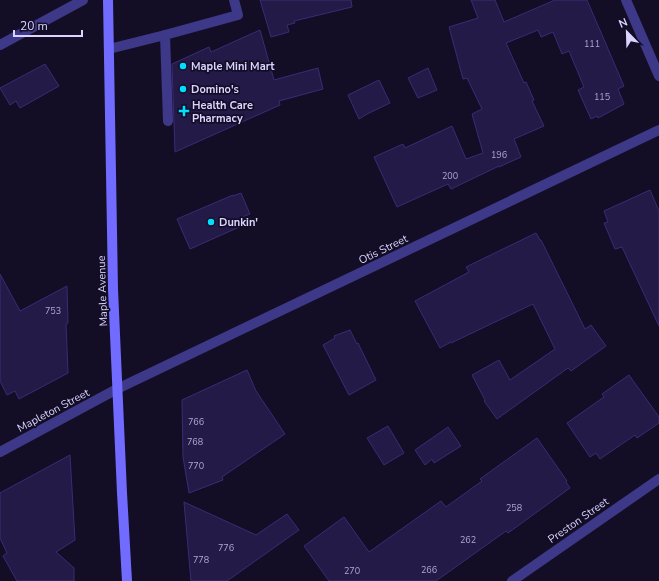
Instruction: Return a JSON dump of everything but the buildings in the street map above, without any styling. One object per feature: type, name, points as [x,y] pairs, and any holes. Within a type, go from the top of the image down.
[{"type":"main road","name":"Maple Avenue","points":[[108,0],[113,289],[127,581]]},
{"type":"street","points":[[0,45],[84,0]]},
{"type":"street","points":[[109,49],[166,36],[238,15],[234,0]]},
{"type":"street","points":[[626,0],[659,76]]},
{"type":"street","points":[[166,36],[168,121]]},
{"type":"street","name":"Otis Street","points":[[118,389],[659,130]]},
{"type":"street","name":"Mapleton Street","points":[[0,452],[118,389]]},
{"type":"street","name":"Preston Street","points":[[512,581],[524,578],[659,479]]},
{"type":"place","name":"Maple Mini Mart","points":[[183,66]]},
{"type":"place","name":"Domino's","points":[[183,89]]},
{"type":"place","name":"Health Care Pharmacy","points":[[184,111]]},
{"type":"place","name":"Dunkin'","points":[[211,222]]}]
